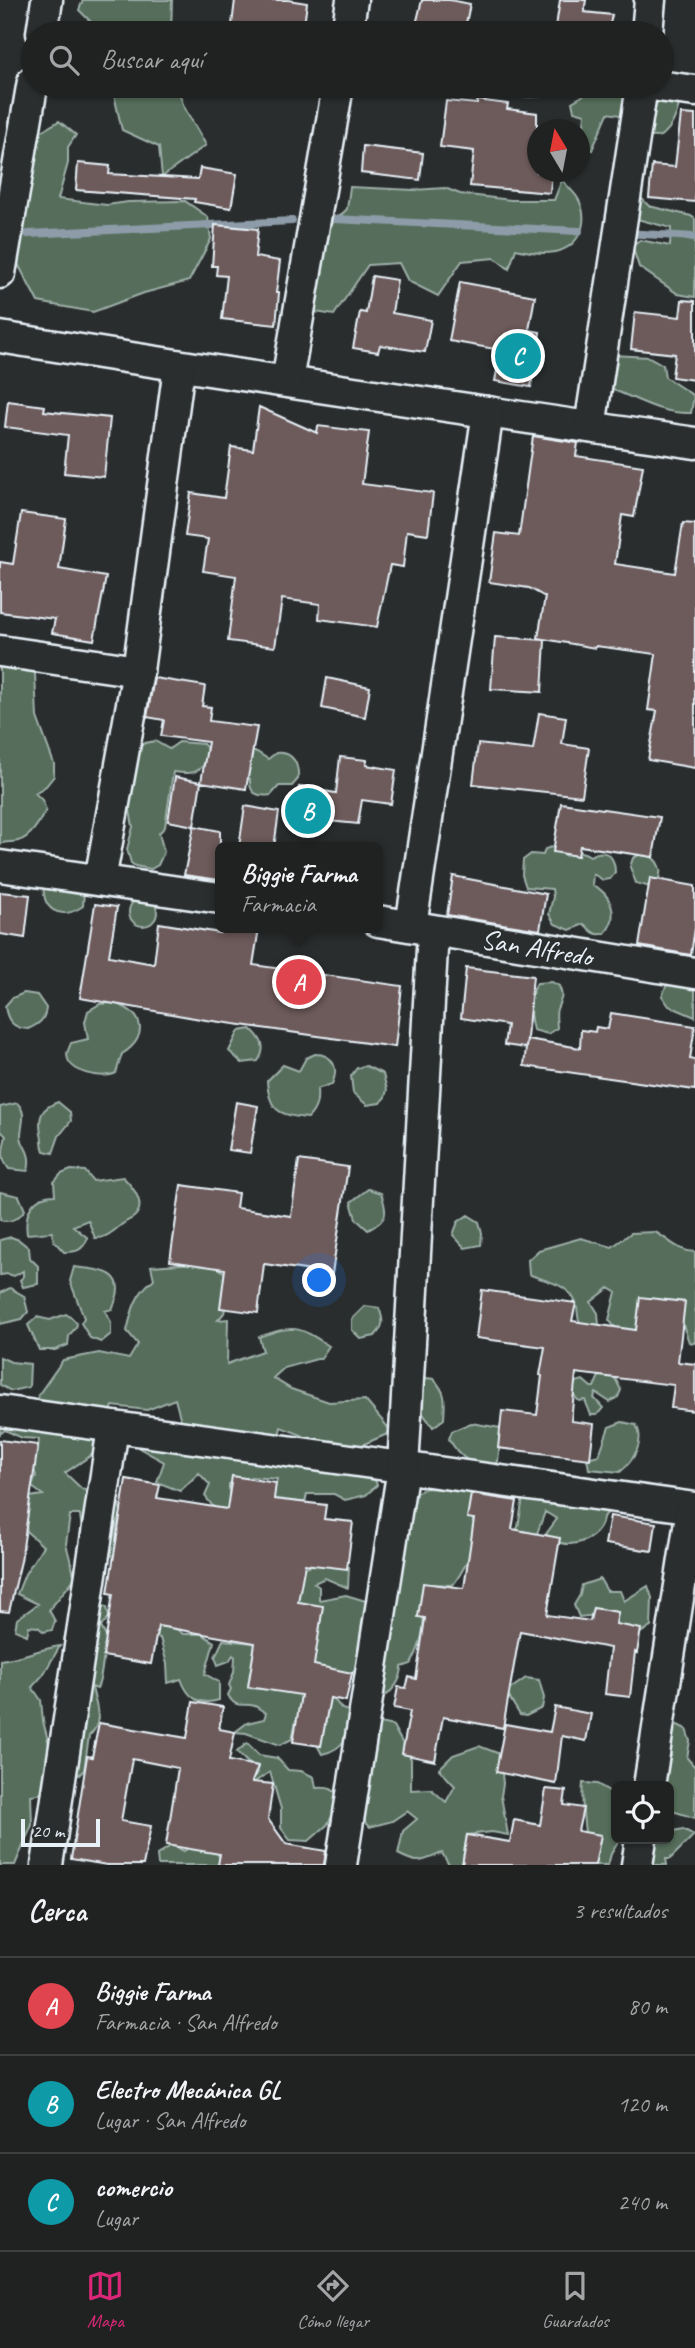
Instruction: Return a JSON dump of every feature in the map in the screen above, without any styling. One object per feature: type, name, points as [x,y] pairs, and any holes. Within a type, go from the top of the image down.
[{"type":"street","points":[[44,21],[47,0]]},
{"type":"street","points":[[349,21],[352,0]]},
{"type":"street","points":[[648,21],[650,0]]},
{"type":"street","points":[[674,88],[695,91]]},
{"type":"street","points":[[0,273],[30,98]]},
{"type":"street","points":[[286,380],[336,98]]},
{"type":"street","points":[[590,427],[640,98]]},
{"type":"street","points":[[0,337],[695,443]]},
{"type":"street","points":[[100,880],[138,671],[179,366]]},
{"type":"street","points":[[341,1865],[403,1468],[422,928],[488,412]]},
{"type":"street","points":[[0,651],[138,671]]},
{"type":"street","points":[[0,866],[215,897]]},
{"type":"street","name":"San Alfredo","points":[[383,922],[695,973]]},
{"type":"street","points":[[0,1411],[694,1508],[650,1781]]},
{"type":"street","points":[[47,1865],[113,1428]]},
{"type":"street","points":[[637,1865],[640,1844]]},
{"type":"green space","points":[[83,0],[172,0],[171,21],[90,21],[79,10]]},
{"type":"green space","points":[[674,96],[680,101],[669,128],[656,137],[639,133],[632,117],[608,113],[592,150],[590,119],[584,119],[585,114],[574,111],[572,102],[579,98]]},
{"type":"green space","points":[[115,98],[181,98],[206,145],[162,177],[159,147],[122,130]]},
{"type":"green space","points":[[59,121],[76,135],[68,147],[68,163],[58,199],[107,205],[185,201],[208,217],[211,239],[189,281],[144,293],[93,312],[38,302],[18,264],[16,206],[34,136]]},
{"type":"green space","points":[[561,182],[564,182],[581,204],[582,228],[571,245],[563,249],[545,253],[516,249],[509,269],[495,258],[462,261],[438,296],[408,281],[399,263],[368,265],[334,315],[315,312],[322,234],[347,209],[350,187],[414,190],[445,188],[460,194],[511,200],[554,200]]},
{"type":"green space","points":[[640,197],[649,206],[695,219],[695,297],[678,294],[639,267],[632,245],[640,240],[670,246],[671,228],[637,219]]},
{"type":"green space","points":[[613,355],[649,357],[663,365],[665,377],[694,396],[691,413],[660,409],[613,390],[607,370]]},
{"type":"green space","points":[[0,654],[29,665],[35,674],[37,717],[54,764],[54,776],[46,786],[35,793],[46,810],[35,828],[23,839],[0,844]]},
{"type":"green space","points":[[155,741],[169,749],[179,742],[203,744],[208,758],[201,768],[194,772],[173,772],[165,827],[159,833],[164,852],[158,865],[151,869],[131,863],[127,849],[133,827],[129,805],[135,761],[141,746]]},
{"type":"green space","points":[[247,752],[257,752],[268,759],[276,753],[291,756],[296,764],[298,779],[292,786],[279,786],[271,795],[255,793],[250,779],[245,777]]},
{"type":"green space","points":[[545,849],[559,849],[566,856],[578,852],[590,856],[601,852],[611,858],[615,873],[610,879],[603,880],[593,874],[592,885],[604,893],[611,906],[612,919],[605,933],[595,933],[584,924],[570,930],[555,924],[549,914],[552,889],[526,887],[522,875],[523,860],[531,854],[543,855]]},
{"type":"green space","points":[[643,853],[654,859],[660,868],[659,878],[650,887],[636,883],[630,867],[633,858]]},
{"type":"green space","points":[[44,882],[84,891],[83,906],[67,913],[53,910],[45,899]]},
{"type":"green space","points":[[143,898],[153,902],[157,912],[153,922],[143,926],[133,922],[129,912],[133,902]]},
{"type":"green space","points":[[552,982],[559,986],[562,996],[556,1011],[557,1028],[548,1034],[533,1030],[530,1006],[537,983]]},
{"type":"green space","points":[[668,982],[695,985],[695,1017],[669,1006],[662,996]]},
{"type":"green space","points":[[24,993],[37,995],[46,1008],[41,1021],[28,1029],[11,1022],[5,1006],[12,998]]},
{"type":"green space","points":[[100,1004],[123,1006],[136,1017],[140,1024],[137,1039],[122,1054],[116,1073],[103,1076],[79,1070],[69,1061],[67,1054],[71,1043],[88,1039],[85,1022],[88,1011]]},
{"type":"green space","points":[[251,1029],[260,1040],[262,1052],[258,1061],[242,1063],[229,1051],[239,1031]]},
{"type":"green space","points":[[315,1054],[327,1057],[333,1063],[335,1073],[332,1084],[317,1089],[316,1104],[308,1118],[290,1116],[278,1110],[270,1099],[267,1081],[283,1065],[299,1071],[306,1058]]},
{"type":"green space","points":[[366,1066],[383,1074],[387,1090],[380,1103],[367,1105],[353,1093],[351,1076],[357,1068]]},
{"type":"green space","points":[[58,1102],[70,1112],[71,1121],[59,1136],[53,1153],[44,1151],[40,1122],[44,1110]]},
{"type":"green space","points":[[17,1103],[23,1114],[21,1138],[28,1153],[28,1171],[9,1169],[3,1157],[6,1136],[0,1130],[0,1107]]},
{"type":"green space","points":[[71,1170],[85,1171],[93,1181],[123,1177],[137,1196],[139,1207],[134,1217],[102,1237],[95,1238],[88,1220],[73,1226],[88,1238],[79,1250],[64,1252],[54,1241],[52,1232],[27,1234],[26,1226],[28,1212],[35,1202],[40,1198],[55,1195],[54,1182],[61,1174]]},
{"type":"green space","points":[[368,1189],[381,1193],[385,1215],[368,1230],[356,1219],[351,1202]]},
{"type":"green space","points":[[0,1192],[19,1196],[25,1210],[14,1219],[0,1220]]},
{"type":"green space","points":[[468,1215],[479,1222],[481,1245],[465,1248],[453,1235],[458,1222]]},
{"type":"green space","points":[[655,1232],[678,1247],[695,1252],[695,1343],[689,1342],[678,1311],[650,1334],[622,1336],[609,1320],[616,1292],[609,1288],[591,1302],[598,1313],[599,1325],[585,1329],[578,1318],[576,1303],[568,1291],[529,1274],[528,1260],[539,1250],[581,1238],[612,1247],[631,1233]]},
{"type":"green space","points":[[11,1237],[29,1248],[30,1258],[38,1266],[38,1284],[23,1287],[20,1280],[23,1271],[14,1276],[0,1275],[0,1240]]},
{"type":"green space","points":[[210,1262],[232,1278],[224,1313],[218,1320],[228,1319],[227,1364],[263,1351],[259,1337],[288,1329],[310,1334],[329,1346],[321,1358],[284,1368],[273,1378],[291,1389],[329,1402],[365,1400],[392,1432],[331,1462],[302,1435],[281,1427],[275,1453],[183,1428],[175,1399],[147,1410],[113,1406],[108,1419],[33,1411],[39,1394],[63,1360],[99,1353],[129,1359],[138,1344],[127,1331],[139,1296],[154,1279],[151,1266]]},
{"type":"green space","points":[[74,1267],[94,1269],[111,1275],[116,1280],[117,1296],[112,1309],[105,1311],[111,1322],[111,1334],[101,1342],[90,1338],[81,1323],[84,1318],[70,1281]]},
{"type":"green space","points":[[10,1288],[24,1296],[28,1312],[22,1319],[0,1324],[0,1293]]},
{"type":"green space","points":[[365,1306],[379,1308],[382,1323],[375,1336],[361,1339],[352,1330],[352,1319]]},
{"type":"green space","points":[[66,1314],[77,1323],[69,1336],[68,1345],[55,1350],[39,1350],[28,1325],[37,1317],[50,1320]]},
{"type":"green space","points":[[0,1357],[11,1362],[30,1364],[29,1387],[11,1391],[0,1385]]},
{"type":"green space","points":[[599,1376],[615,1378],[621,1390],[618,1397],[610,1402],[596,1393],[594,1398],[603,1408],[597,1415],[591,1415],[585,1400],[579,1401],[572,1388],[576,1382],[583,1380],[594,1387]]},
{"type":"green space","points":[[426,1378],[434,1379],[444,1398],[444,1419],[433,1427],[403,1387]]},
{"type":"green space","points":[[0,1422],[64,1435],[75,1428],[90,1433],[96,1447],[90,1456],[65,1473],[82,1489],[117,1498],[122,1514],[117,1525],[115,1555],[92,1560],[84,1545],[80,1515],[70,1515],[66,1544],[75,1578],[49,1610],[55,1621],[52,1630],[44,1632],[38,1627],[29,1626],[27,1635],[15,1630],[17,1619],[38,1604],[17,1594],[25,1574],[43,1546],[27,1532],[24,1511],[29,1497],[43,1495],[32,1487],[36,1476],[32,1462],[38,1450],[39,1439],[22,1438],[5,1430],[0,1434]]},
{"type":"green space","points":[[622,1422],[636,1425],[639,1431],[639,1444],[633,1457],[620,1472],[589,1469],[587,1458],[599,1455],[609,1427]]},
{"type":"green space","points":[[471,1423],[501,1428],[498,1462],[476,1465],[453,1445],[449,1439],[452,1431]]},
{"type":"green space","points":[[145,1441],[323,1473],[374,1478],[377,1485],[366,1495],[345,1500],[334,1494],[307,1494],[301,1521],[298,1559],[273,1497],[277,1479],[251,1477],[229,1484],[229,1527],[205,1496],[210,1485],[199,1473],[180,1491],[157,1482],[164,1462],[139,1448]]},
{"type":"green space","points":[[476,1476],[518,1493],[510,1499],[473,1504],[473,1522],[484,1528],[453,1585],[434,1584],[421,1594],[423,1630],[411,1664],[402,1667],[398,1682],[387,1695],[369,1687],[409,1496],[426,1488],[454,1490]]},
{"type":"green space","points":[[523,1498],[610,1511],[603,1517],[598,1531],[592,1536],[578,1543],[562,1543],[546,1534],[557,1519],[545,1512],[536,1536],[512,1535],[518,1527]]},
{"type":"green space","points":[[320,1563],[349,1567],[348,1588],[325,1578],[314,1583],[319,1587],[319,1600],[346,1595],[369,1602],[357,1671],[344,1674],[325,1689],[342,1709],[351,1712],[347,1734],[336,1748],[322,1754],[317,1745],[313,1720],[296,1720],[292,1739],[280,1745],[235,1732],[247,1723],[264,1719],[266,1713],[255,1706],[237,1704],[231,1700],[228,1695],[235,1657],[233,1655],[229,1661],[218,1665],[215,1657],[223,1640],[275,1645],[250,1673],[248,1688],[306,1692],[317,1610],[298,1602],[297,1577],[301,1568]]},
{"type":"green space","points":[[600,1579],[607,1591],[620,1591],[624,1601],[648,1586],[652,1598],[651,1627],[640,1633],[630,1627],[616,1624],[618,1612],[609,1610],[606,1614],[579,1617],[574,1605],[582,1585]]},
{"type":"green space","points":[[98,1603],[107,1608],[109,1617],[101,1627],[108,1640],[97,1689],[92,1687],[98,1713],[97,1725],[89,1736],[84,1770],[79,1775],[60,1767],[64,1641],[65,1633],[72,1622]]},
{"type":"green space","points":[[164,1619],[183,1634],[202,1634],[214,1642],[205,1674],[219,1682],[219,1700],[206,1702],[195,1699],[181,1679],[168,1683],[167,1664],[160,1638],[119,1631]]},
{"type":"green space","points":[[60,1646],[43,1675],[32,1687],[41,1700],[43,1721],[58,1779],[51,1792],[31,1795],[32,1825],[15,1865],[0,1865],[0,1660]]},
{"type":"green space","points":[[526,1678],[539,1680],[544,1698],[542,1708],[526,1716],[520,1715],[506,1692]]},
{"type":"green space","points":[[663,1718],[686,1729],[690,1741],[687,1758],[695,1767],[695,1818],[674,1812],[674,1781],[664,1781],[665,1764],[671,1756],[653,1748]]},
{"type":"green space","points":[[371,1721],[393,1726],[411,1759],[411,1790],[431,1789],[446,1802],[455,1786],[439,1769],[453,1755],[479,1746],[500,1754],[503,1784],[501,1796],[508,1835],[492,1832],[467,1835],[462,1865],[449,1865],[442,1853],[420,1861],[398,1854],[403,1831],[417,1819],[407,1811],[392,1821],[370,1827],[358,1814]]},
{"type":"green space","points":[[247,1743],[259,1755],[277,1758],[288,1770],[301,1771],[314,1777],[316,1788],[331,1789],[341,1801],[327,1825],[309,1841],[290,1840],[281,1828],[281,1809],[270,1772],[242,1790],[241,1777],[254,1778],[258,1773],[258,1766],[248,1763],[237,1752]]},
{"type":"green space","points":[[583,1783],[597,1784],[611,1792],[611,1844],[617,1844],[608,1865],[588,1865],[582,1804]]},
{"type":"green space","points":[[683,1829],[694,1835],[670,1859],[666,1859],[667,1865],[649,1865],[643,1844],[674,1844],[674,1831]]},
{"type":"green space","points":[[172,1845],[184,1851],[192,1845],[215,1848],[223,1865],[158,1865],[157,1855]]},
{"type":"building","points":[[235,0],[288,0],[307,3],[305,21],[232,21]]},
{"type":"building","points":[[422,0],[450,0],[470,4],[466,21],[417,21]]},
{"type":"building","points":[[560,0],[586,0],[584,12],[612,15],[611,21],[557,21]]},
{"type":"building","points":[[477,100],[508,104],[507,109],[537,113],[537,119],[527,119],[527,182],[551,182],[550,193],[470,186],[474,151],[440,147],[446,101],[477,104]]},
{"type":"building","points":[[681,114],[695,115],[695,202],[649,198],[652,165],[675,167]]},
{"type":"building","points":[[363,146],[423,153],[420,180],[361,173]]},
{"type":"building","points":[[78,163],[110,166],[109,174],[198,179],[200,168],[237,174],[231,208],[194,202],[195,199],[76,190]]},
{"type":"building","points":[[215,225],[258,229],[255,257],[280,261],[276,325],[222,319],[227,276],[216,275],[217,266],[212,266]]},
{"type":"building","points":[[372,276],[397,280],[392,313],[431,320],[425,352],[380,345],[378,352],[353,348],[360,312],[366,313]]},
{"type":"building","points":[[460,282],[535,296],[529,330],[540,332],[531,387],[495,381],[501,350],[449,341]]},
{"type":"building","points":[[682,300],[695,301],[695,380],[672,377],[675,354],[631,349],[635,312],[680,317]]},
{"type":"building","points":[[8,401],[45,406],[44,411],[110,418],[104,477],[64,473],[68,435],[5,427]]},
{"type":"building","points":[[259,407],[317,433],[318,426],[369,432],[362,484],[433,493],[428,534],[407,531],[403,567],[390,565],[377,627],[319,619],[320,604],[282,599],[275,647],[228,641],[236,576],[203,571],[208,539],[185,536],[191,493],[224,498],[231,447],[253,450]]},
{"type":"building","points":[[533,436],[578,443],[576,456],[643,466],[634,517],[622,515],[615,564],[675,573],[683,523],[695,524],[695,768],[648,760],[657,711],[648,710],[656,654],[595,648],[538,638],[545,597],[529,588],[489,582],[496,533],[519,536]]},
{"type":"building","points":[[21,513],[66,519],[59,569],[106,577],[94,640],[52,633],[55,619],[0,612],[0,562],[13,564]]},
{"type":"building","points":[[495,637],[545,640],[542,692],[491,689]]},
{"type":"building","points":[[154,678],[205,686],[202,706],[211,707],[209,721],[257,727],[246,789],[201,782],[208,742],[161,736],[164,720],[147,717]]},
{"type":"building","points":[[327,678],[370,687],[365,717],[322,708]]},
{"type":"building","points":[[539,713],[566,717],[562,744],[589,748],[582,796],[473,784],[478,744],[533,750]]},
{"type":"building","points":[[340,757],[367,760],[366,765],[396,770],[391,804],[362,800],[358,824],[318,820],[315,834],[293,831],[299,787],[336,793]]},
{"type":"building","points":[[175,777],[201,782],[194,826],[168,821]]},
{"type":"building","points":[[561,803],[660,817],[653,857],[580,846],[578,856],[553,852]]},
{"type":"building","points":[[245,806],[279,812],[275,842],[240,842]]},
{"type":"building","points":[[194,826],[220,831],[220,842],[215,842],[215,879],[184,875]]},
{"type":"building","points":[[453,876],[546,894],[540,930],[447,915]]},
{"type":"building","points":[[650,878],[695,886],[695,928],[691,955],[639,946]]},
{"type":"building","points":[[0,892],[30,895],[25,938],[0,934]]},
{"type":"building","points":[[95,904],[117,907],[109,956],[154,964],[159,923],[215,933],[258,933],[253,965],[402,986],[395,1047],[206,1020],[80,998]]},
{"type":"building","points":[[466,968],[533,976],[526,1048],[504,1045],[507,1025],[461,1018]]},
{"type":"building","points":[[611,1013],[695,1026],[690,1059],[695,1060],[695,1090],[524,1066],[527,1039],[580,1048],[581,1030],[595,1032],[596,1027],[608,1029]]},
{"type":"building","points":[[236,1102],[258,1106],[250,1153],[228,1150]]},
{"type":"building","points":[[299,1160],[348,1167],[332,1274],[264,1264],[258,1313],[220,1308],[225,1269],[170,1261],[181,1185],[238,1193],[236,1208],[291,1216]]},
{"type":"building","points":[[482,1290],[576,1303],[572,1321],[636,1330],[640,1297],[685,1302],[678,1362],[695,1364],[695,1411],[671,1408],[674,1385],[576,1373],[571,1421],[594,1424],[590,1459],[498,1448],[502,1411],[537,1415],[545,1347],[476,1338]]},
{"type":"building","points":[[0,1440],[38,1445],[21,1561],[9,1612],[0,1611]]},
{"type":"building","points":[[232,1476],[276,1483],[274,1499],[326,1505],[324,1519],[353,1522],[347,1569],[305,1564],[298,1602],[323,1606],[314,1665],[352,1673],[346,1701],[330,1698],[321,1746],[293,1742],[301,1695],[248,1687],[255,1643],[158,1626],[151,1664],[103,1656],[113,1594],[108,1593],[126,1479],[160,1485],[157,1498],[227,1509]]},
{"type":"building","points":[[471,1494],[517,1501],[512,1529],[560,1538],[547,1615],[590,1621],[593,1608],[618,1612],[616,1624],[641,1629],[637,1653],[635,1652],[630,1697],[605,1694],[610,1648],[520,1631],[503,1728],[443,1717],[435,1761],[402,1754],[410,1711],[394,1708],[398,1687],[406,1688],[409,1677],[416,1679],[425,1618],[418,1617],[423,1583],[464,1588],[474,1519],[467,1518]]},
{"type":"building","points":[[610,1516],[656,1523],[652,1551],[605,1544]]},
{"type":"building","points":[[193,1702],[223,1707],[219,1729],[235,1732],[229,1761],[258,1766],[252,1782],[273,1784],[268,1819],[286,1844],[326,1851],[324,1865],[218,1865],[220,1854],[166,1845],[178,1768],[132,1759],[121,1821],[151,1826],[143,1865],[107,1865],[71,1859],[87,1756],[92,1757],[99,1723],[187,1738]]},
{"type":"building","points":[[555,1707],[591,1714],[586,1741],[562,1736],[556,1784],[496,1772],[505,1724],[550,1732]]},
{"type":"building","points":[[546,1789],[566,1791],[564,1805],[583,1808],[578,1831],[601,1835],[595,1865],[462,1865],[467,1835],[510,1842],[514,1820],[540,1825]]},
{"type":"waterway","points":[[334,219],[579,231]]},
{"type":"waterway","points":[[28,234],[292,221]]},
{"type":"waterway","points":[[625,233],[695,237]]},
{"type":"place","name":"comercio","points":[[518,356]]},
{"type":"place","name":"Electro Mecánica GL","points":[[308,811]]},
{"type":"place","name":"Biggie Farma","points":[[299,982]]}]
